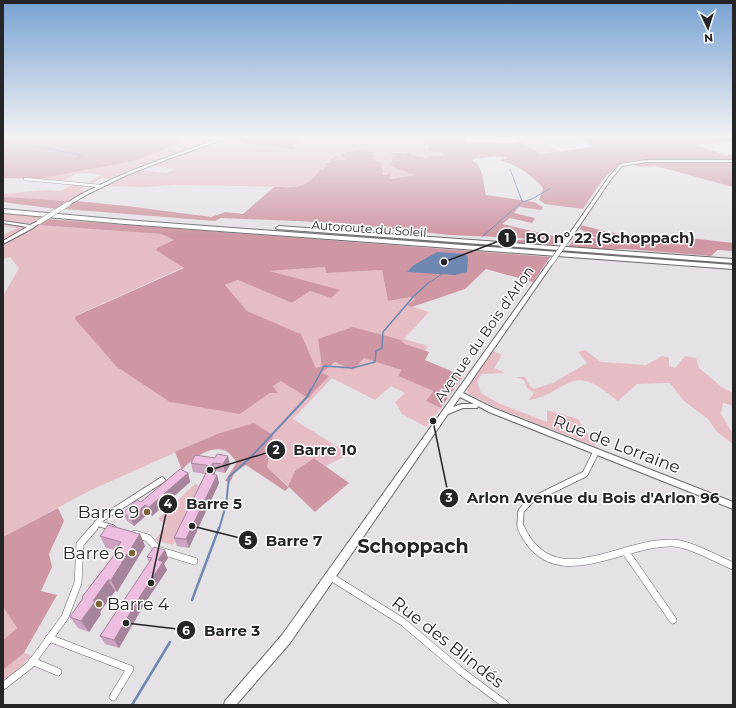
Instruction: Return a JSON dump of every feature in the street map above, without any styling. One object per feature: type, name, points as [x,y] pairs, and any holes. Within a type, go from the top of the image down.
[{"type":"highway","name":"Autoroute du Soleil","points":[[3,205],[116,216],[733,261]]},
{"type":"highway","name":"Autoroute du Soleil","points":[[3,211],[117,222],[733,267]]},
{"type":"main road","points":[[3,243],[100,186],[135,170]]},
{"type":"main road","name":"Avenue du Bois d'Arlon","points":[[229,705],[286,639],[331,577],[617,170]]},
{"type":"main road","points":[[3,222],[32,227]]},
{"type":"main road","name":"Rue de Lorraine","points":[[458,395],[475,406]]},
{"type":"main road","name":"Rue de Lorraine","points":[[458,395],[491,410],[733,506]]},
{"type":"main road","name":"Rue de Lorraine","points":[[446,412],[462,406],[475,406],[491,410]]},
{"type":"street","points":[[25,179],[100,186]]},
{"type":"street","points":[[596,452],[585,474],[530,500],[521,511],[520,525],[526,540],[540,553],[558,562],[577,563],[658,543],[675,543],[692,548],[733,566]]},
{"type":"street","points":[[3,686],[19,675],[32,662],[65,617],[77,589],[80,544],[101,519],[162,480]]},
{"type":"street","points":[[97,524],[148,538],[158,550],[194,561]]},
{"type":"street","points":[[625,551],[673,620]]},
{"type":"street","name":"Rue des Blindés","points":[[331,577],[403,622],[462,672],[506,705]]},
{"type":"street","points":[[49,638],[130,669],[113,697]]},
{"type":"street","points":[[32,662],[58,672]]},
{"type":"shaded area","points":[[3,170],[86,170],[38,179],[3,178]]},
{"type":"shaded area","points":[[86,170],[132,170],[111,179],[102,178],[93,183],[88,183],[101,175],[85,173],[76,174],[63,181],[38,179]]},
{"type":"shaded area","points":[[138,170],[167,173],[172,170],[320,170],[302,187],[175,185],[144,187],[105,186]]},
{"type":"shaded area","points":[[320,170],[382,170],[383,175],[391,174],[390,179],[415,175],[402,170],[481,170],[486,195],[534,202],[543,207],[541,210],[519,207],[514,213],[535,218],[532,223],[510,218],[502,224],[562,238],[557,245],[504,242],[526,239],[450,235],[342,223],[221,218],[215,221],[64,209],[76,201],[211,217],[226,212],[243,214],[274,187],[300,186],[309,181]]},
{"type":"shaded area","points":[[380,170],[412,170],[417,174],[394,178],[386,176]]},
{"type":"shaded area","points":[[522,170],[613,170],[599,186],[583,209],[545,204],[539,200],[543,188]]},
{"type":"shaded area","points":[[671,170],[733,170],[733,187]]},
{"type":"shaded area","points":[[74,184],[85,185],[83,186],[85,187],[80,190],[86,191],[69,201],[3,197],[3,194],[46,190],[60,191]]},
{"type":"shaded area","points":[[3,197],[69,201],[57,209],[3,202]]},
{"type":"shaded area","points":[[3,213],[43,217],[36,222],[42,223],[38,225],[163,234],[175,241],[157,248],[184,267],[77,315],[240,414],[270,393],[278,393],[273,386],[281,381],[328,376],[321,374],[335,362],[364,358],[401,370],[398,376],[433,391],[426,401],[441,408],[426,427],[402,414],[395,402],[405,393],[391,386],[375,400],[332,378],[293,419],[349,454],[326,466],[314,458],[295,471],[289,487],[267,467],[273,435],[217,434],[91,490],[3,537],[3,296],[19,268],[10,257],[3,259],[3,235],[17,228],[3,226]]},
{"type":"shaded area","points":[[48,219],[550,257],[533,282],[486,269],[465,289],[412,307],[407,305],[416,299],[412,297],[388,301],[382,270],[326,273],[325,267],[269,271],[340,290],[331,298],[310,291],[292,303],[238,280],[225,285],[247,311],[301,334],[316,368],[322,366],[318,339],[353,327],[401,340],[405,344],[429,352],[425,360],[463,376],[441,408],[426,401],[433,391],[398,376],[401,370],[364,358],[353,370],[335,362],[322,373],[329,376],[308,398],[281,381],[273,386],[278,393],[270,393],[240,414],[170,402],[117,367],[75,319],[76,316],[184,268],[156,250],[157,248],[174,240],[162,234],[37,225]]},
{"type":"shaded area","points":[[581,225],[608,232],[628,235],[664,235],[733,243],[733,251],[718,250],[711,256],[626,249],[568,247],[574,239],[596,238],[580,229]]},
{"type":"shaded area","points":[[325,267],[326,273],[382,270],[388,301],[412,297],[417,299],[408,305],[429,312],[404,339],[428,346],[425,351],[405,344],[401,340],[316,368],[301,334],[247,311],[225,285],[238,280],[292,303],[310,291],[331,298],[268,271]]},
{"type":"shaded area","points":[[585,350],[601,362],[646,365],[662,356],[669,358],[669,366],[675,368],[685,356],[696,358],[699,368],[723,388],[733,393],[733,406],[723,403],[721,414],[733,434],[733,444],[717,432],[708,419],[684,401],[670,383],[637,384],[618,401],[602,389],[590,383],[577,380],[542,397],[529,400],[534,393],[527,388],[524,380],[516,377],[525,377],[530,386],[534,389],[553,383],[587,363],[578,352]]},
{"type":"shaded area","points":[[493,351],[502,355],[494,368],[505,373],[482,374],[477,381],[481,393],[500,404],[547,422],[547,410],[578,419],[597,447],[497,408],[469,394],[467,389],[469,384]]},
{"type":"shaded area","points":[[254,423],[273,435],[267,467],[288,487],[295,471],[314,458],[349,483],[315,512],[289,487],[285,491],[246,465],[235,472],[230,482],[225,481],[237,462],[226,451],[220,449],[208,451],[196,457],[182,470],[175,452],[217,434]]},
{"type":"shaded area","points":[[195,484],[202,488],[173,545],[155,540],[166,525],[158,519]]},
{"type":"shaded area","points":[[58,508],[64,521],[49,554],[52,567],[41,591],[57,595],[24,653],[3,670],[3,640],[17,628],[3,607],[3,537]]},
{"type":"shaded area","points":[[3,607],[17,628],[3,640]]},
{"type":"shaded area","points":[[24,653],[31,655],[19,669],[3,681],[3,670]]},
{"type":"water","points":[[437,252],[465,254],[468,257],[467,272],[455,275],[407,272],[414,265]]},
{"type":"building","points":[[217,454],[228,456],[223,464],[213,463],[211,466],[191,463],[195,455],[215,458]]},
{"type":"building","points":[[180,469],[188,473],[149,507],[145,505],[131,518],[123,513],[137,500],[141,502]]},
{"type":"building","points":[[206,473],[217,475],[186,539],[174,538]]},
{"type":"building","points":[[108,525],[140,534],[111,580],[108,580],[93,601],[95,602],[81,621],[70,617],[83,598],[82,597],[115,554],[113,553],[121,542],[100,536]]},
{"type":"building","points":[[154,547],[165,550],[158,560],[163,562],[114,640],[100,636],[152,558],[147,557]]},
{"type":"waterway","points":[[510,170],[522,201]]},
{"type":"waterway","points":[[483,236],[522,202],[532,199],[551,188]]},
{"type":"waterway","points":[[427,284],[442,274]]},
{"type":"waterway","points":[[311,390],[324,366],[352,368],[375,362],[376,351],[382,348],[383,332],[414,296],[428,283]]},
{"type":"waterway","points":[[219,529],[226,505],[229,477],[251,457],[307,397],[311,389]]},
{"type":"waterway","points":[[192,600],[219,528]]},
{"type":"waterway","points":[[177,629],[182,621]]},
{"type":"waterway","points":[[132,705],[170,642]]},
{"type":"place","name":"BO n° 22 (Schoppach)","points":[[444,262]]},
{"type":"place","name":"Arlon Avenue du Bois d'Arlon 96","points":[[433,421]]},
{"type":"place","name":"Barre 10","points":[[210,470]]},
{"type":"place","name":"Barre 9","points":[[147,512]]},
{"type":"place","name":"Barre 7","points":[[192,526]]},
{"type":"place","name":"Barre 6","points":[[132,553]]},
{"type":"place","name":"Barre 5","points":[[151,583]]},
{"type":"place","name":"Barre 4","points":[[99,604]]},
{"type":"place","name":"Barre 3","points":[[126,623]]},
{"type":"district","name":"Schoppach","points":[[413,546]]}]
